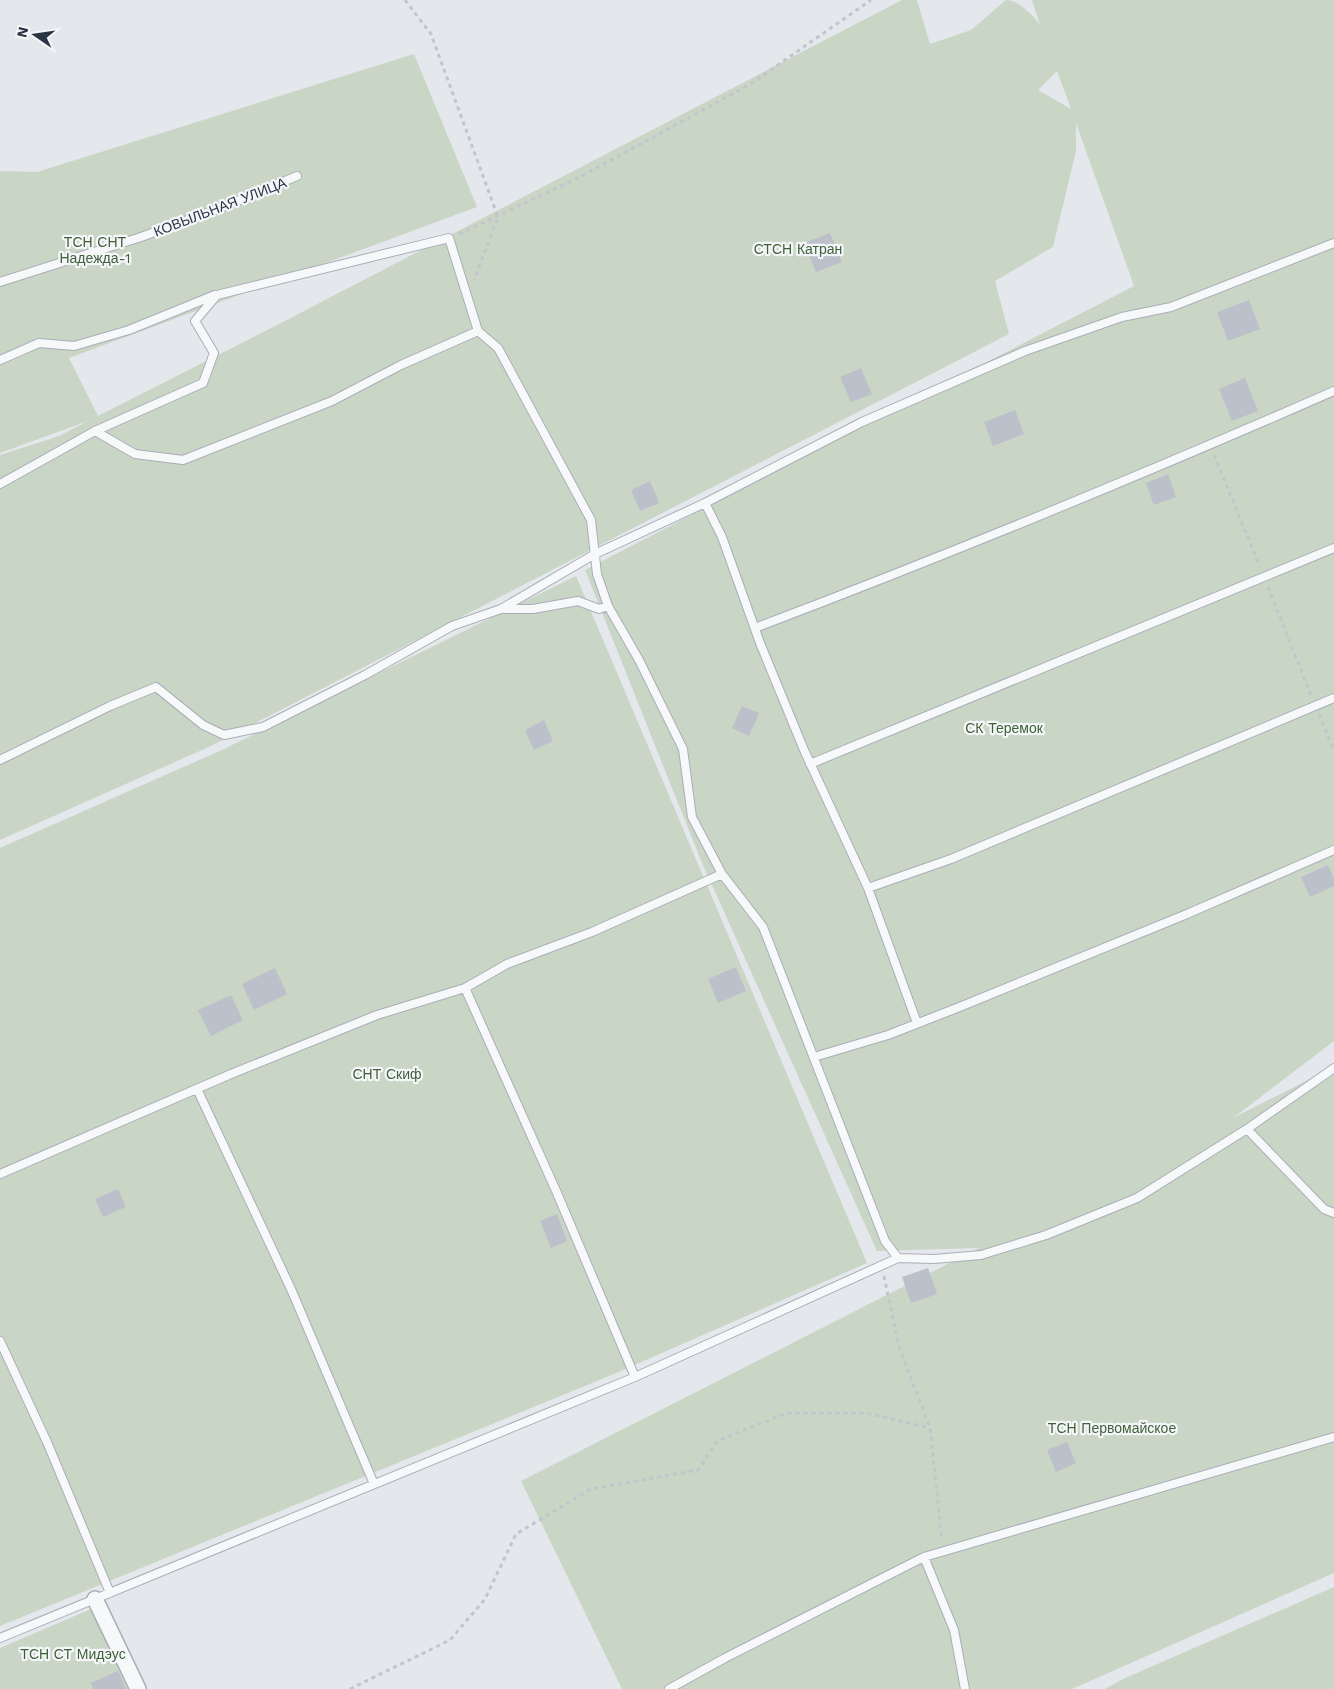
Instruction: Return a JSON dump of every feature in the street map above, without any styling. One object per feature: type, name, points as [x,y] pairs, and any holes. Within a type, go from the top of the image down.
[{"type":"street","points":[[95,1599],[138,1689]]},
{"type":"lane","name":"КОВЫЛЬНАЯ УЛИЦА","points":[[0,282],[141,237],[223,207],[297,176]]},
{"type":"lane","points":[[0,360],[39,343],[74,346],[129,330],[217,294],[450,238],[478,331],[498,348],[590,520],[597,574],[608,606],[639,660],[683,749],[692,817],[722,874],[763,927],[885,1241],[898,1258]]},
{"type":"lane","points":[[0,760],[110,706],[156,687],[203,725],[224,735],[263,727],[366,675],[452,626],[501,609],[595,554],[705,503],[862,422],[1025,351],[1122,317],[1170,307],[1334,243]]},
{"type":"lane","points":[[0,484],[95,431],[203,383],[214,353],[195,321],[217,294]]},
{"type":"lane","points":[[95,431],[135,454],[183,460],[332,401],[401,365],[478,331]]},
{"type":"lane","points":[[754,628],[908,570],[1210,445],[1334,391]]},
{"type":"lane","points":[[705,503],[722,538],[754,628],[810,764],[868,888],[917,1023]]},
{"type":"lane","points":[[810,764],[1334,548]]},
{"type":"lane","points":[[501,609],[533,609],[578,601],[599,609],[608,606]]},
{"type":"lane","points":[[868,888],[951,859],[1334,698]]},
{"type":"lane","points":[[814,1057],[888,1035],[1188,914],[1334,850]]},
{"type":"lane","points":[[0,1174],[196,1089],[377,1015],[465,988],[507,964],[592,932],[722,874]]},
{"type":"lane","points":[[465,988],[557,1193],[635,1377]]},
{"type":"lane","points":[[0,1638],[635,1377],[898,1258],[934,1259],[981,1255],[1046,1235],[1137,1198],[1247,1129],[1334,1068]]},
{"type":"lane","points":[[196,1089],[291,1290],[374,1484]]},
{"type":"lane","points":[[1247,1129],[1324,1210],[1334,1213]]},
{"type":"lane","points":[[0,1341],[47,1442],[110,1593]]},
{"type":"lane","points":[[669,1689],[725,1658],[924,1558],[1334,1437]]},
{"type":"lane","points":[[924,1558],[954,1630],[965,1689]]},
{"type":"path","points":[[405,0],[431,34],[498,216],[468,297]]},
{"type":"path","points":[[450,238],[578,178],[749,85],[871,0]]},
{"type":"path","points":[[1210,445],[1263,575]]},
{"type":"path","points":[[1266,584],[1312,695]]},
{"type":"path","points":[[1319,714],[1334,751]]},
{"type":"path","points":[[882,1266],[899,1347],[930,1428],[943,1552]]},
{"type":"path","points":[[350,1689],[450,1640],[484,1599],[516,1534],[591,1489],[698,1470],[717,1441],[787,1413],[866,1414],[930,1428]]},
{"type":"green space","points":[[902,0],[917,0],[930,44],[971,30],[1006,0],[1020,5],[1040,25],[1032,0],[1334,0],[1334,1041],[1233,1118],[1334,1067],[1334,1573],[1072,1689],[622,1689],[521,1481],[979,1248],[877,1251],[702,863],[585,570],[1134,286],[1076,123],[1076,151],[1053,247],[995,281],[1009,334],[211,746],[0,840],[0,455],[59,436],[88,421],[0,453],[0,171],[37,172],[414,54],[477,207],[69,358],[98,416]],"holes":[[[1057,71],[1071,109],[1038,90]]]},
{"type":"green space","name":"СНТ Скиф","points":[[576,576],[867,1263],[614,1374],[0,1626],[0,848],[222,750]]},
{"type":"green space","points":[[1334,1587],[1334,1689],[1105,1689],[1123,1679]]},
{"type":"green space","name":"ТСН СТ Мидэус","points":[[91,1609],[128,1689],[0,1689],[0,1648]]},
{"type":"building","points":[[830,233],[842,262],[816,272],[804,243]]},
{"type":"building","points":[[1249,300],[1260,329],[1228,341],[1217,312]]},
{"type":"building","points":[[861,368],[872,394],[851,402],[840,377]]},
{"type":"building","points":[[1245,378],[1258,411],[1232,421],[1219,389]]},
{"type":"building","points":[[1015,410],[1024,434],[993,446],[984,422]]},
{"type":"building","points":[[1168,474],[1176,497],[1154,505],[1146,483]]},
{"type":"building","points":[[650,481],[659,503],[640,511],[631,490]]},
{"type":"building","points":[[742,706],[759,713],[749,736],[732,728]]},
{"type":"building","points":[[544,720],[553,741],[534,750],[525,730]]},
{"type":"building","points":[[1328,865],[1334,879],[1334,886],[1310,897],[1301,877]]},
{"type":"building","points":[[736,967],[746,991],[718,1003],[708,979]]},
{"type":"building","points":[[275,968],[287,994],[254,1010],[242,984]]},
{"type":"building","points":[[231,995],[243,1020],[211,1036],[198,1010]]},
{"type":"building","points":[[118,1189],[126,1207],[103,1217],[95,1199]]},
{"type":"building","points":[[557,1214],[567,1241],[551,1248],[540,1221]]},
{"type":"building","points":[[928,1268],[937,1294],[911,1303],[902,1277]]},
{"type":"building","points":[[1067,1442],[1076,1463],[1056,1472],[1047,1450]]},
{"type":"building","points":[[118,1671],[126,1689],[93,1689],[91,1683]]},
{"type":"park label","name":"СТСН Катран","points":[[798,249]]},
{"type":"park label","name":"ТСН СНТ Надежда-1","points":[[95,250]]},
{"type":"park label","name":"СК Теремок","points":[[1004,728]]},
{"type":"park label","name":"ТСН Первомайское","points":[[1112,1428]]}]
